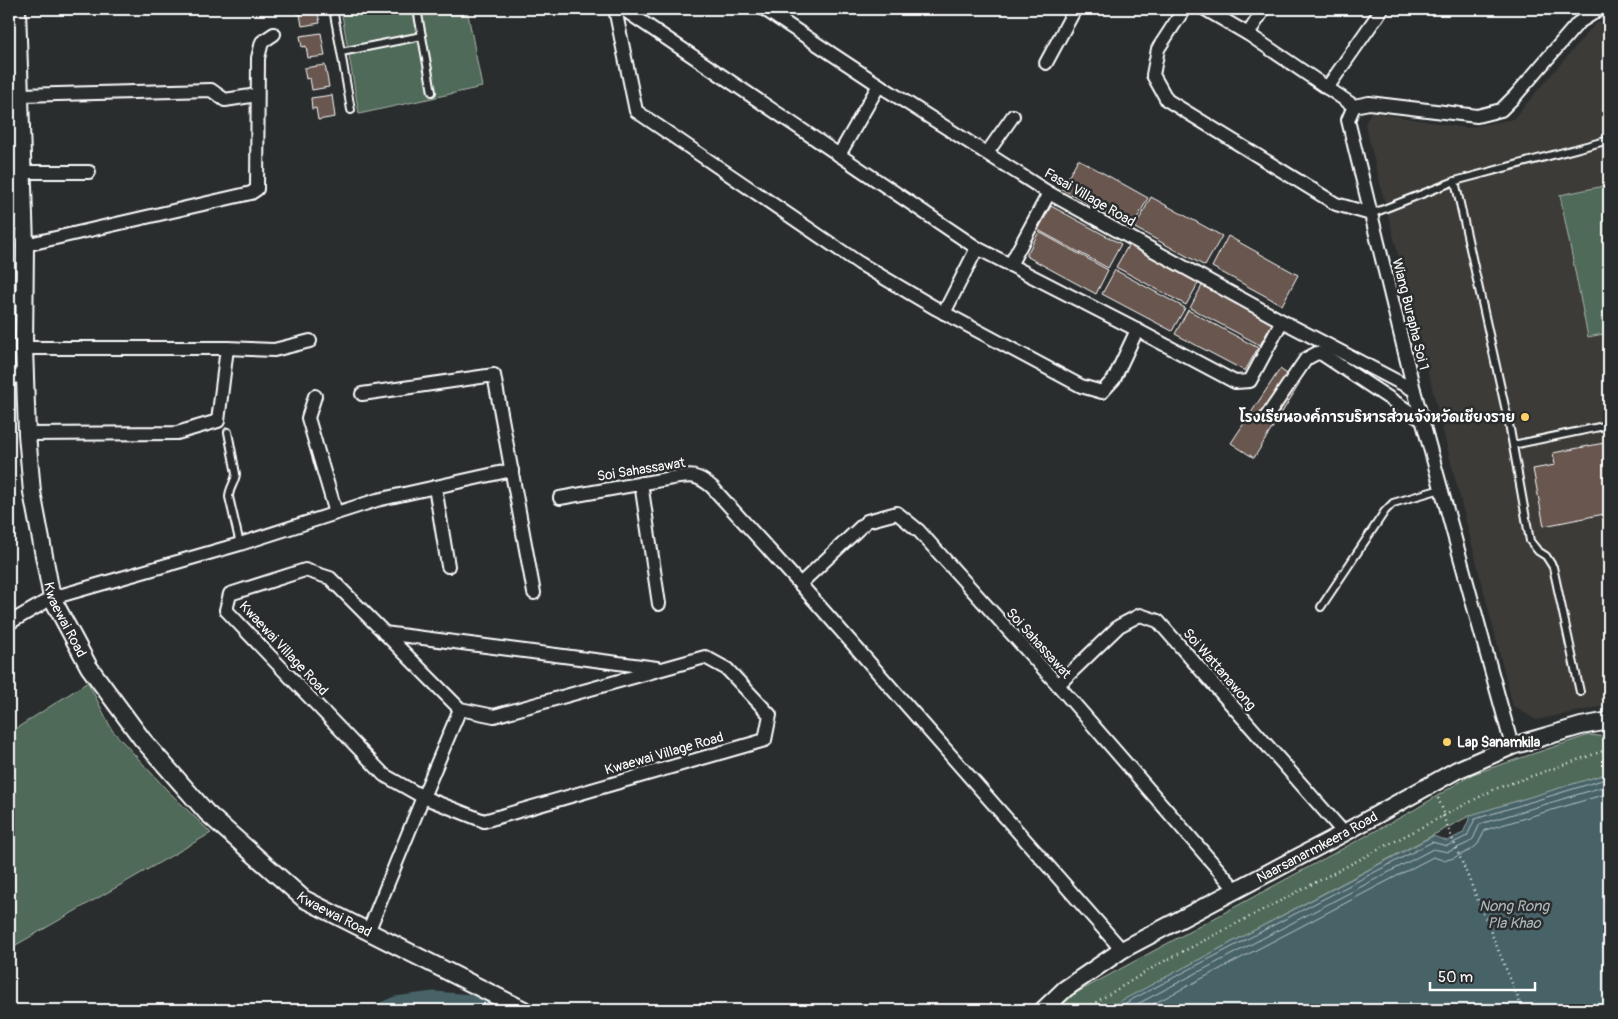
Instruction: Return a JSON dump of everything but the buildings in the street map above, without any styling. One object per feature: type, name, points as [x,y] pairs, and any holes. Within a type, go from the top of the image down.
[{"type":"street","name":"Kwaewai Road","points":[[17,9],[22,172],[16,223],[24,245],[16,298],[24,348],[17,377],[27,434],[32,492],[52,598],[89,667],[142,739],[207,813],[304,899],[524,1010]]},
{"type":"street","points":[[615,9],[636,111],[859,263],[944,312],[1081,386],[1102,392],[1114,379],[1137,330]]},
{"type":"street","points":[[623,9],[977,248],[1235,382],[1250,382],[1282,321]]},
{"type":"street","name":"Fasai Village Road","points":[[764,9],[1050,193],[1282,321],[1414,390]]},
{"type":"street","points":[[1046,63],[1075,9]]},
{"type":"street","points":[[1184,9],[1158,49],[1153,75],[1167,100],[1336,204],[1371,214]]},
{"type":"street","points":[[1205,9],[1248,34],[1354,106],[1369,103],[1477,116],[1501,110],[1578,23],[1600,9]]},
{"type":"street","points":[[1248,34],[1264,9]]},
{"type":"street","points":[[1327,88],[1382,9]]},
{"type":"street","points":[[24,245],[258,190],[258,58],[262,42],[274,34]]},
{"type":"street","points":[[839,155],[880,85]]},
{"type":"street","points":[[20,95],[211,90],[225,100],[258,95]]},
{"type":"street","name":"Wiang Burapha Soi 1","points":[[1354,106],[1348,120],[1414,390],[1512,746]]},
{"type":"street","points":[[987,153],[1013,116]]},
{"type":"street","points":[[22,172],[89,172]]},
{"type":"street","points":[[1010,265],[1050,193]]},
{"type":"street","points":[[944,312],[977,248]]},
{"type":"street","points":[[24,348],[227,348],[274,350],[310,341]]},
{"type":"street","points":[[27,434],[177,433],[218,421],[227,348]]},
{"type":"street","points":[[1267,416],[1306,358],[1317,353],[1322,354],[1422,420]]},
{"type":"street","points":[[362,394],[494,375],[534,593]]},
{"type":"street","points":[[315,396],[308,418],[336,513]]},
{"type":"street","points":[[9,623],[52,598],[240,544],[376,500],[512,470]]},
{"type":"street","name":"Soi Sahassawat","points":[[560,498],[688,476],[702,478],[800,584],[1122,950]]},
{"type":"street","points":[[640,483],[659,604]]},
{"type":"street","points":[[434,487],[448,566]]},
{"type":"street","name":"Soi Sahassawat","points":[[800,584],[867,521],[896,513],[918,531],[1058,685],[1236,890]]},
{"type":"street","name":"Kwaewai Village Road","points":[[305,570],[330,578],[384,633],[460,710],[494,716],[705,657],[727,669],[770,715],[765,740],[484,821],[422,797],[384,775],[226,610],[230,594],[305,570]]},
{"type":"street","name":"Soi Wattanawong","points":[[1058,685],[1119,626],[1140,616],[1158,621],[1344,833]]},
{"type":"street","name":"Kwaewai Village Road","points":[[384,633],[662,669]]},
{"type":"street","points":[[368,932],[422,797],[460,710]]},
{"type":"street","name":"Naarsanarmkeera Road","points":[[1043,1010],[1065,989],[1122,950],[1344,833],[1457,770],[1512,746],[1582,726],[1609,721]]},
{"type":"lane","points":[[333,9],[351,110]]},
{"type":"lane","points":[[417,9],[432,92]]},
{"type":"lane","points":[[341,52],[422,36]]},
{"type":"lane","points":[[1371,214],[1455,181],[1609,140]]},
{"type":"lane","points":[[1455,181],[1513,445],[1530,541],[1538,551],[1546,556],[1553,568],[1580,692]]},
{"type":"lane","points":[[1513,445],[1609,425]]},
{"type":"lane","points":[[228,432],[236,474],[236,480],[229,491],[229,497],[240,544]]},
{"type":"lane","points":[[1321,607],[1384,511],[1393,503],[1441,489]]},
{"type":"path","points":[[1083,1010],[1159,964],[1495,789],[1603,751],[1609,751]]},
{"type":"path","points":[[1431,784],[1523,1010]]},
{"type":"shaded area","name":"โรงเรียนองค์การบริหารส่วนจังหวัดเชียงราย","points":[[1609,17],[1609,705],[1536,720],[1513,706],[1365,124],[1371,112],[1466,128],[1513,119],[1595,24]]},
{"type":"green space","points":[[341,9],[467,9],[482,87],[359,114]]},
{"type":"green space","points":[[1609,185],[1609,333],[1588,337],[1560,195]]},
{"type":"green space","points":[[88,682],[112,730],[166,789],[211,833],[9,949],[9,733]]},
{"type":"green space","points":[[1589,735],[1609,737],[1609,773],[1471,815],[1104,1010],[1056,1010],[1074,994],[1414,810],[1473,774]]},
{"type":"water","name":"Nong Rong Pla Khao","points":[[1609,773],[1609,1007],[1599,1010],[1104,1010],[1433,836],[1447,841],[1463,833],[1471,815]]},
{"type":"waterway","points":[[382,1010],[396,1004],[434,999],[484,1003],[502,1010]]},
{"type":"place","name":"โรงเรียนองค์การบริหารส่วนจังหวัดเชียงราย","points":[[1525,417]]},
{"type":"place","name":"Lap Sanamkila","points":[[1447,742]]}]
